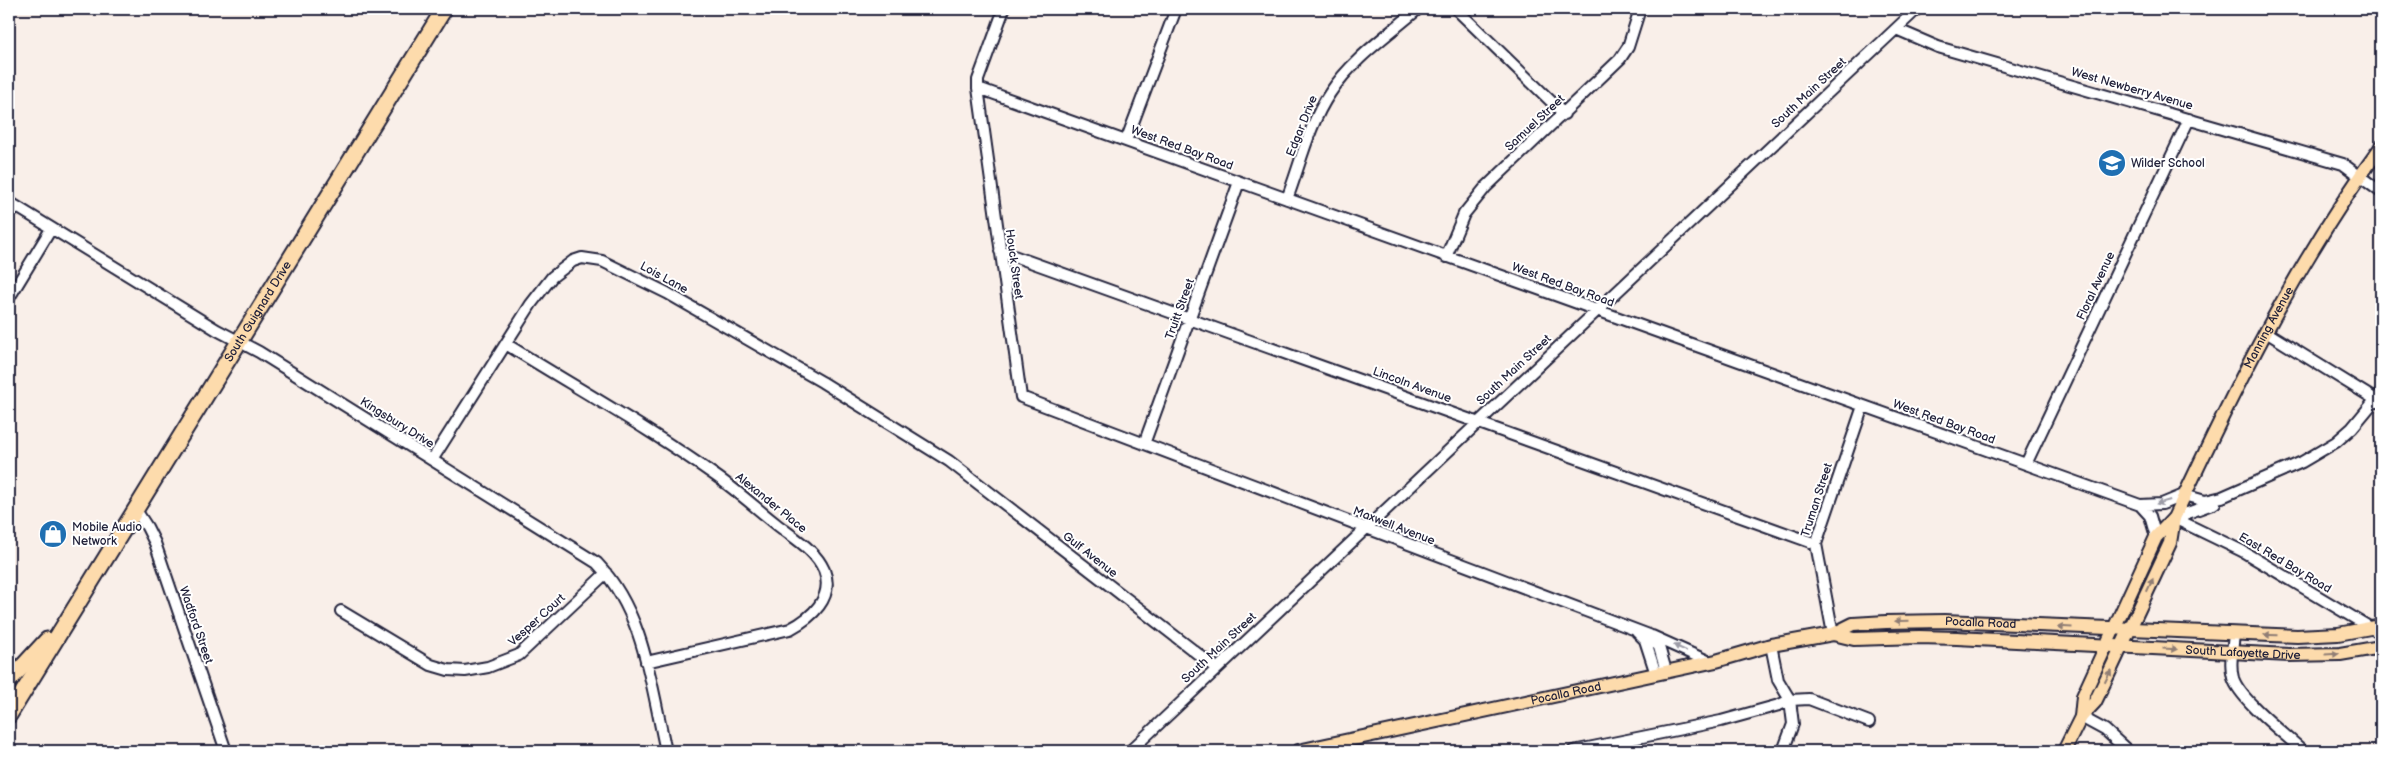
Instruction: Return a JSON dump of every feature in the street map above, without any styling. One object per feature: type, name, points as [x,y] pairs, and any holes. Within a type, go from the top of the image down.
[{"type":"highway","name":"South Guignard Drive","points":[[70,616],[444,9]]},
{"type":"highway","points":[[9,681],[70,616]]},
{"type":"highway","points":[[9,715],[70,616]]},
{"type":"main road","name":"Manning Avenue","points":[[2064,751],[2081,717],[2095,702],[2122,646],[2170,543],[2174,518],[2184,495],[2266,332],[2302,265],[2381,147]]},
{"type":"main road","name":"Manning Avenue","points":[[2081,717],[2083,696],[2113,629],[2156,537],[2174,518]]},
{"type":"main road","name":"Pocalla Road","points":[[1298,751],[1661,673],[1771,645],[1833,634],[1853,624],[1918,620],[2129,629]]},
{"type":"main road","name":"South Lafayette Drive","points":[[2129,629],[2234,634],[2319,635],[2378,630]]},
{"type":"main road","name":"Pocalla Road","points":[[1833,634],[1854,639],[1919,636],[2106,646]]},
{"type":"main road","name":"South Lafayette Drive","points":[[2106,646],[2312,655],[2340,654],[2381,647]]},
{"type":"street","name":"Houck Street","points":[[1004,9],[978,80],[978,88],[1021,397],[1144,444]]},
{"type":"street","points":[[1126,141],[1176,9]]},
{"type":"street","name":"Edgar Drive","points":[[1287,199],[1329,94],[1341,77],[1360,58],[1418,9]]},
{"type":"street","points":[[1456,9],[1564,114]]},
{"type":"street","name":"Samuel Street","points":[[1446,257],[1469,206],[1485,188],[1620,58],[1628,47],[1640,9]]},
{"type":"street","name":"South Main Street","points":[[1130,751],[1917,9]]},
{"type":"street","name":"West Newberry Avenue","points":[[1896,29],[1938,47],[2342,164],[2381,192]]},
{"type":"street","name":"West Red Bay Road","points":[[978,88],[2140,505],[2162,504],[2184,495]]},
{"type":"street","name":"Floral Avenue","points":[[2026,464],[2189,119]]},
{"type":"street","name":"Truitt Street","points":[[1144,444],[1239,182]]},
{"type":"street","name":"Kingsbury Drive","points":[[9,202],[583,552],[606,573],[626,602],[640,637],[666,751]]},
{"type":"street","points":[[9,298],[51,228]]},
{"type":"street","name":"Lincoln Avenue","points":[[1000,251],[1816,544]]},
{"type":"street","name":"Lois Lane","points":[[432,460],[531,304],[552,277],[573,261],[582,258],[602,261],[667,293],[822,382],[949,462]]},
{"type":"street","points":[[2184,495],[2205,501],[2222,497],[2316,454],[2352,428],[2380,399],[2266,332]]},
{"type":"street","name":"Alexander Place","points":[[506,344],[715,475],[799,541],[815,557],[824,570],[826,585],[824,600],[814,614],[797,626],[763,637],[646,662]]},
{"type":"street","name":"Truman Street","points":[[1833,634],[1816,544],[1863,406]]},
{"type":"street","name":"Maxwell Avenue","points":[[1144,444],[1649,635],[1710,662]]},
{"type":"street","name":"Gulf Avenue","points":[[949,462],[1216,668]]},
{"type":"street","points":[[2174,518],[2213,505],[2222,497]]},
{"type":"street","points":[[2140,505],[2150,516],[2156,537]]},
{"type":"street","name":"Wadford Street","points":[[136,510],[147,526],[155,543],[226,751]]},
{"type":"street","name":"East Red Bay Road","points":[[2174,518],[2242,550],[2378,630]]},
{"type":"street","name":"Vesper Court","points":[[341,611],[431,665],[448,670],[466,671],[488,667],[520,655],[606,573]]},
{"type":"street","points":[[1636,631],[1645,640],[1661,673]]},
{"type":"street","points":[[2234,634],[2232,673],[2241,692],[2303,751]]},
{"type":"street","points":[[1649,635],[1659,646],[1661,673]]},
{"type":"street","points":[[1771,645],[1778,680],[1790,700],[1793,724],[1783,751]]},
{"type":"street","points":[[1573,751],[1721,721],[1779,705],[1790,700],[1809,699],[1869,722]]},
{"type":"street","points":[[2081,717],[2105,730],[2128,751]]},
{"type":"place","name":"Wilder School","points":[[2112,163]]},
{"type":"place","name":"Mobile Audio Network","points":[[53,534]]}]
